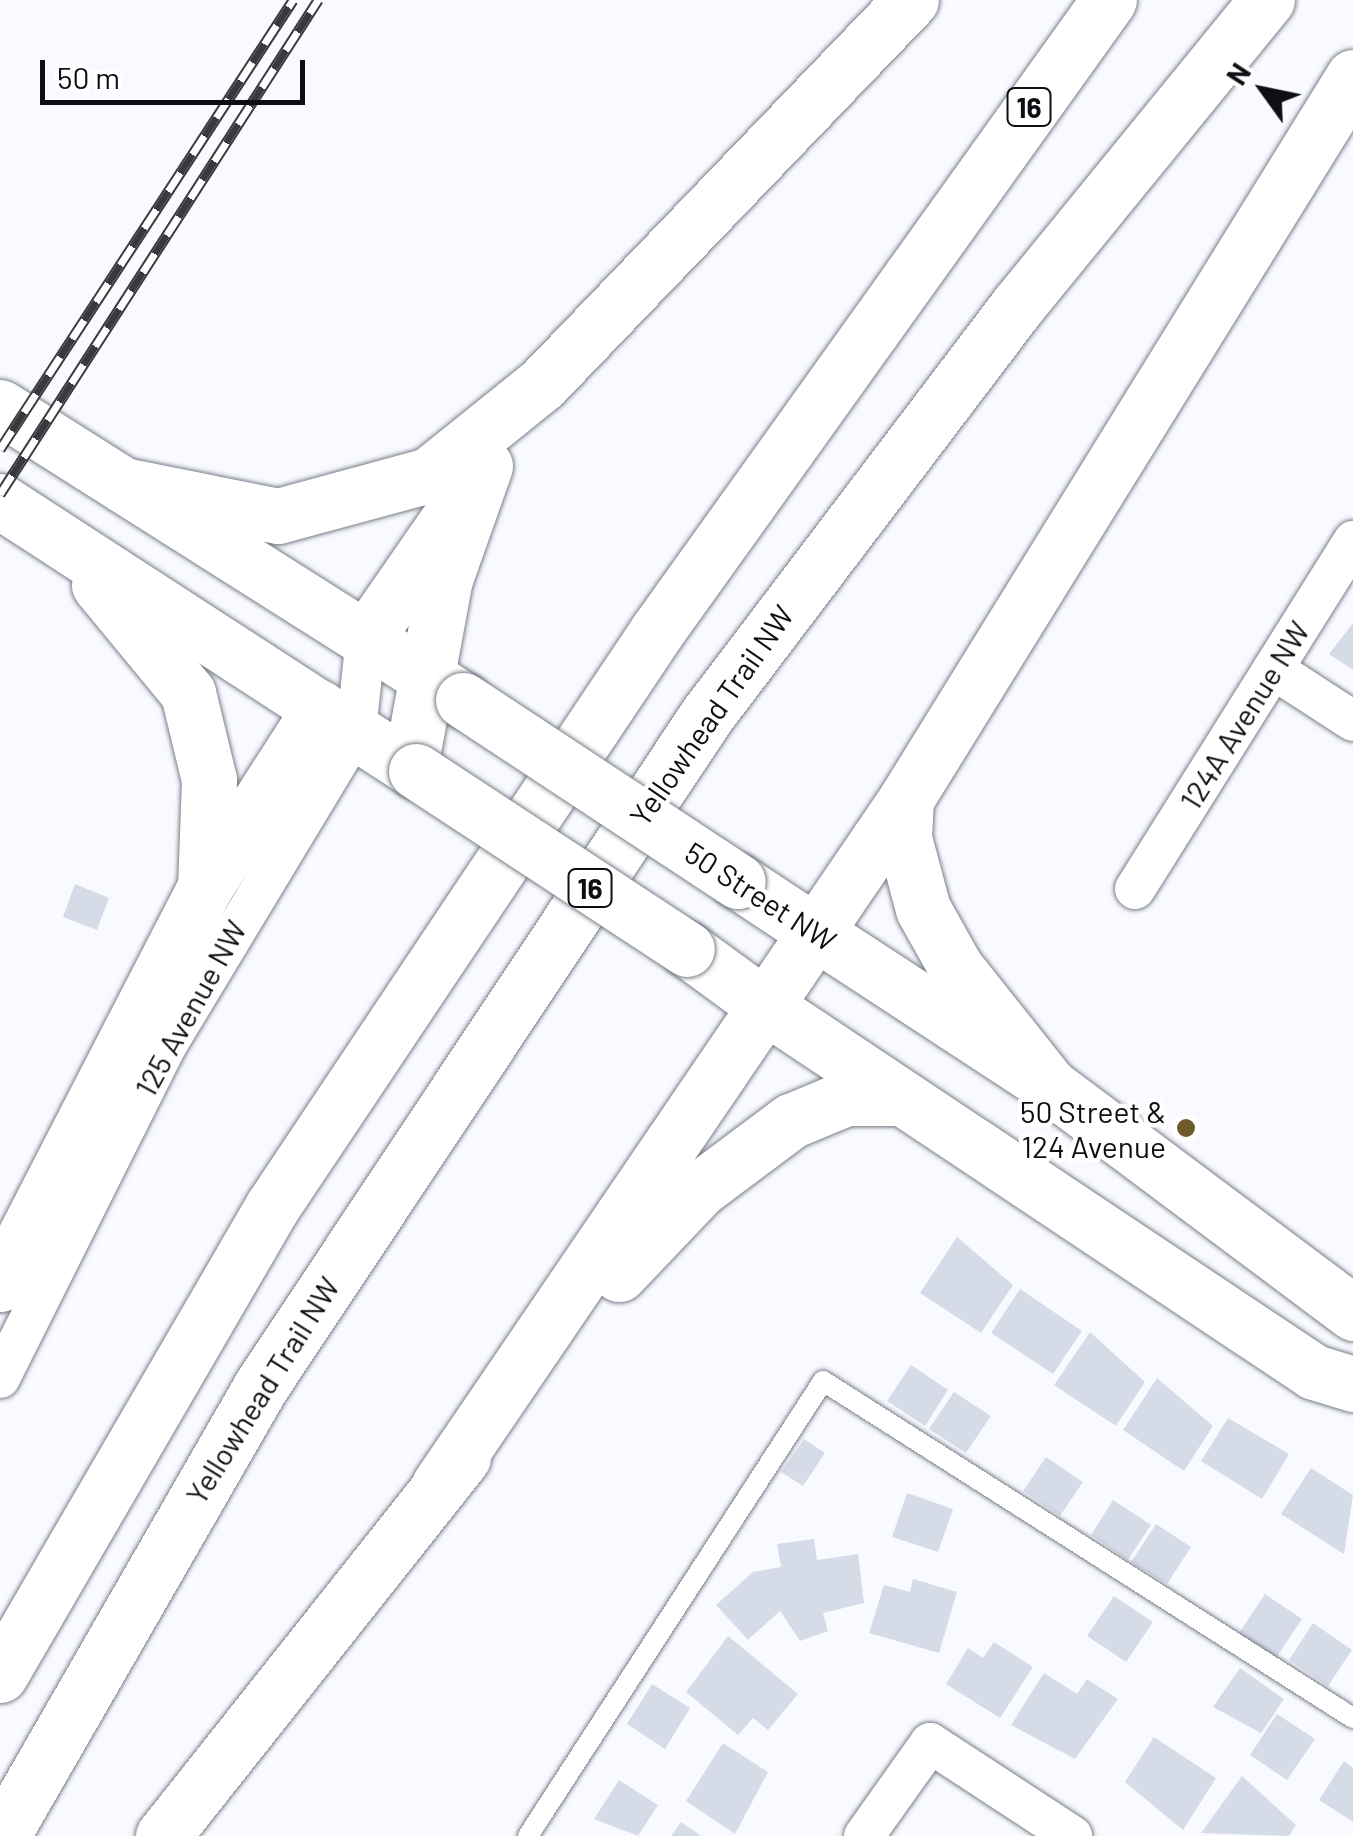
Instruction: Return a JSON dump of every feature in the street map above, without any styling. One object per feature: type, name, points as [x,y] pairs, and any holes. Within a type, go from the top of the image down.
[{"type":"main road","points":[[124,485],[278,516],[429,475],[543,383],[911,0]]},
{"type":"main road","name":"16","points":[[0,1675],[272,1207],[467,912],[937,231],[1109,0]]},
{"type":"main road","name":"Yellowhead Trail NW","points":[[2,1836],[261,1386],[707,715],[1018,305],[1267,0]]},
{"type":"main road","points":[[163,1836],[439,1485],[768,1008],[906,799],[1353,77]]},
{"type":"main road","points":[[338,720],[366,638],[543,383]]},
{"type":"main road","name":"50 Street NW","points":[[0,407],[443,687],[1050,1086],[1353,1313]]},
{"type":"main road","points":[[413,769],[443,687],[484,466]]},
{"type":"main road","points":[[0,501],[687,948],[901,1098],[1314,1372],[1353,1384]]},
{"type":"main road","points":[[66,544],[188,693],[210,780],[204,888]]},
{"type":"main road","name":"125 Avenue NW","points":[[0,1284],[204,888],[338,720]]},
{"type":"main road","points":[[906,799],[904,838],[924,909],[956,968],[1050,1086]]},
{"type":"main road","points":[[439,1485],[715,1176],[819,1106],[901,1098]]},
{"type":"street","name":"124A Avenue NW","points":[[1135,889],[1353,541]]},
{"type":"street","points":[[1273,669],[1353,721]]},
{"type":"street","name":"125 Avenue NW","points":[[0,1378],[168,1042],[338,720]]},
{"type":"street","points":[[864,1836],[930,1743],[1072,1836]]},
{"type":"lane","points":[[528,1836],[822,1381],[1353,1718]]},
{"type":"building","points":[[1353,623],[1353,670],[1329,654]]},
{"type":"building","points":[[75,884],[109,898],[97,930],[63,917]]},
{"type":"building","points":[[957,1237],[1013,1285],[981,1333],[920,1293]]},
{"type":"building","points":[[1020,1289],[1082,1331],[1053,1374],[991,1333]]},
{"type":"building","points":[[1090,1332],[1145,1382],[1116,1426],[1054,1385]]},
{"type":"building","points":[[911,1365],[948,1390],[925,1426],[887,1401]]},
{"type":"building","points":[[1157,1378],[1213,1426],[1184,1471],[1123,1430]]},
{"type":"building","points":[[954,1392],[991,1416],[966,1453],[929,1429]]},
{"type":"building","points":[[1228,1418],[1289,1454],[1262,1499],[1201,1461]]},
{"type":"building","points":[[804,1439],[825,1453],[803,1486],[781,1472]]},
{"type":"building","points":[[1046,1457],[1083,1482],[1060,1516],[1023,1491]]},
{"type":"building","points":[[1311,1468],[1353,1495],[1344,1554],[1281,1514]]},
{"type":"building","points":[[907,1493],[953,1509],[938,1552],[892,1537]]},
{"type":"building","points":[[1113,1500],[1151,1525],[1128,1560],[1091,1535]]},
{"type":"building","points":[[1156,1524],[1191,1547],[1167,1584],[1131,1562]]},
{"type":"building","points":[[814,1539],[817,1560],[858,1554],[864,1603],[823,1613],[828,1631],[800,1641],[780,1611],[748,1640],[716,1605],[753,1572],[781,1567],[777,1544]]},
{"type":"building","points":[[913,1579],[957,1592],[939,1653],[869,1633],[884,1585],[910,1592]]},
{"type":"building","points":[[1265,1594],[1302,1619],[1276,1658],[1239,1633]]},
{"type":"building","points":[[1114,1596],[1153,1622],[1126,1662],[1087,1636]]},
{"type":"building","points":[[1313,1623],[1352,1650],[1328,1686],[1289,1660]]},
{"type":"building","points":[[728,1636],[798,1694],[768,1730],[753,1718],[738,1735],[686,1692]]},
{"type":"building","points":[[994,1642],[1033,1667],[1000,1718],[946,1684],[968,1648],[983,1658]]},
{"type":"building","points":[[1240,1668],[1284,1699],[1261,1733],[1213,1707]]},
{"type":"building","points":[[1044,1673],[1077,1694],[1087,1679],[1118,1699],[1075,1759],[1011,1725]]},
{"type":"building","points":[[652,1684],[690,1708],[665,1749],[627,1724]]},
{"type":"building","points":[[1277,1714],[1315,1739],[1287,1780],[1250,1755]]},
{"type":"building","points":[[1154,1737],[1216,1778],[1183,1830],[1125,1782]]},
{"type":"building","points":[[723,1743],[768,1772],[735,1834],[686,1801]]},
{"type":"building","points":[[1344,1761],[1353,1768],[1353,1822],[1319,1800]]},
{"type":"building","points":[[1242,1776],[1296,1825],[1289,1836],[1201,1833]]},
{"type":"building","points":[[619,1780],[658,1805],[638,1836],[594,1819]]},
{"type":"building","points":[[681,1822],[701,1836],[671,1836]]},
{"type":"railway","points":[[0,449],[293,0]]},
{"type":"railway","points":[[0,494],[318,0]]},
{"type":"place","name":"50 Street & 124 Avenue","points":[[1186,1128]]}]
